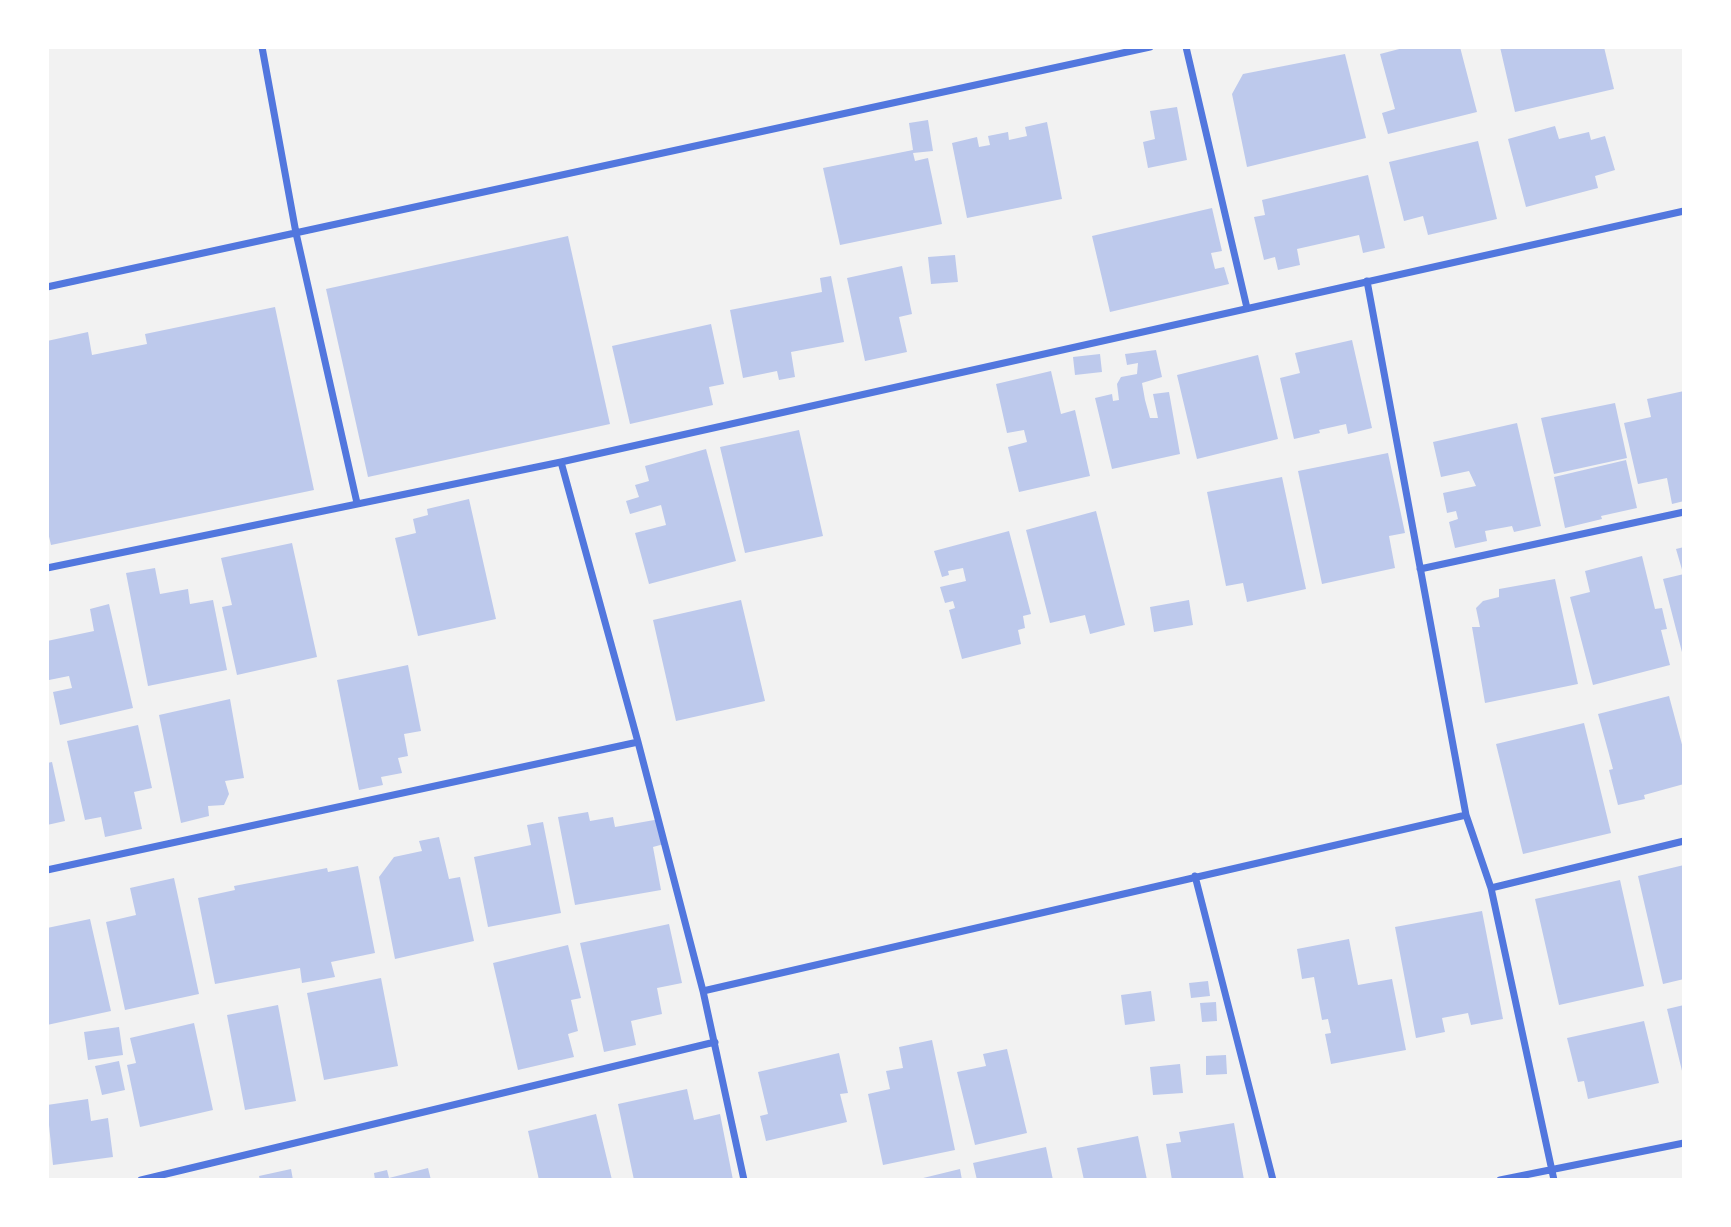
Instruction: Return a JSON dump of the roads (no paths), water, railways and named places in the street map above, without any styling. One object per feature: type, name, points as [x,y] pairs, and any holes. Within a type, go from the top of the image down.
[{"type":"street","points":[[262,47],[296,233],[357,503]]},
{"type":"street","points":[[47,287],[1150,47]]},
{"type":"street","points":[[1186,47],[1247,308]]},
{"type":"street","points":[[47,568],[561,462],[1684,211]]},
{"type":"street","points":[[1367,281],[1466,815],[1491,888],[1554,1180]]},
{"type":"street","points":[[561,462],[638,741],[703,992],[744,1180]]},
{"type":"street","points":[[1420,569],[1684,512]]},
{"type":"street","points":[[47,870],[638,741]]},
{"type":"street","points":[[703,992],[1466,815]]},
{"type":"street","points":[[1491,888],[1684,841]]},
{"type":"street","points":[[1195,876],[1273,1180]]},
{"type":"street","points":[[141,1180],[715,1042]]},
{"type":"street","points":[[1500,1180],[1684,1143]]}]
